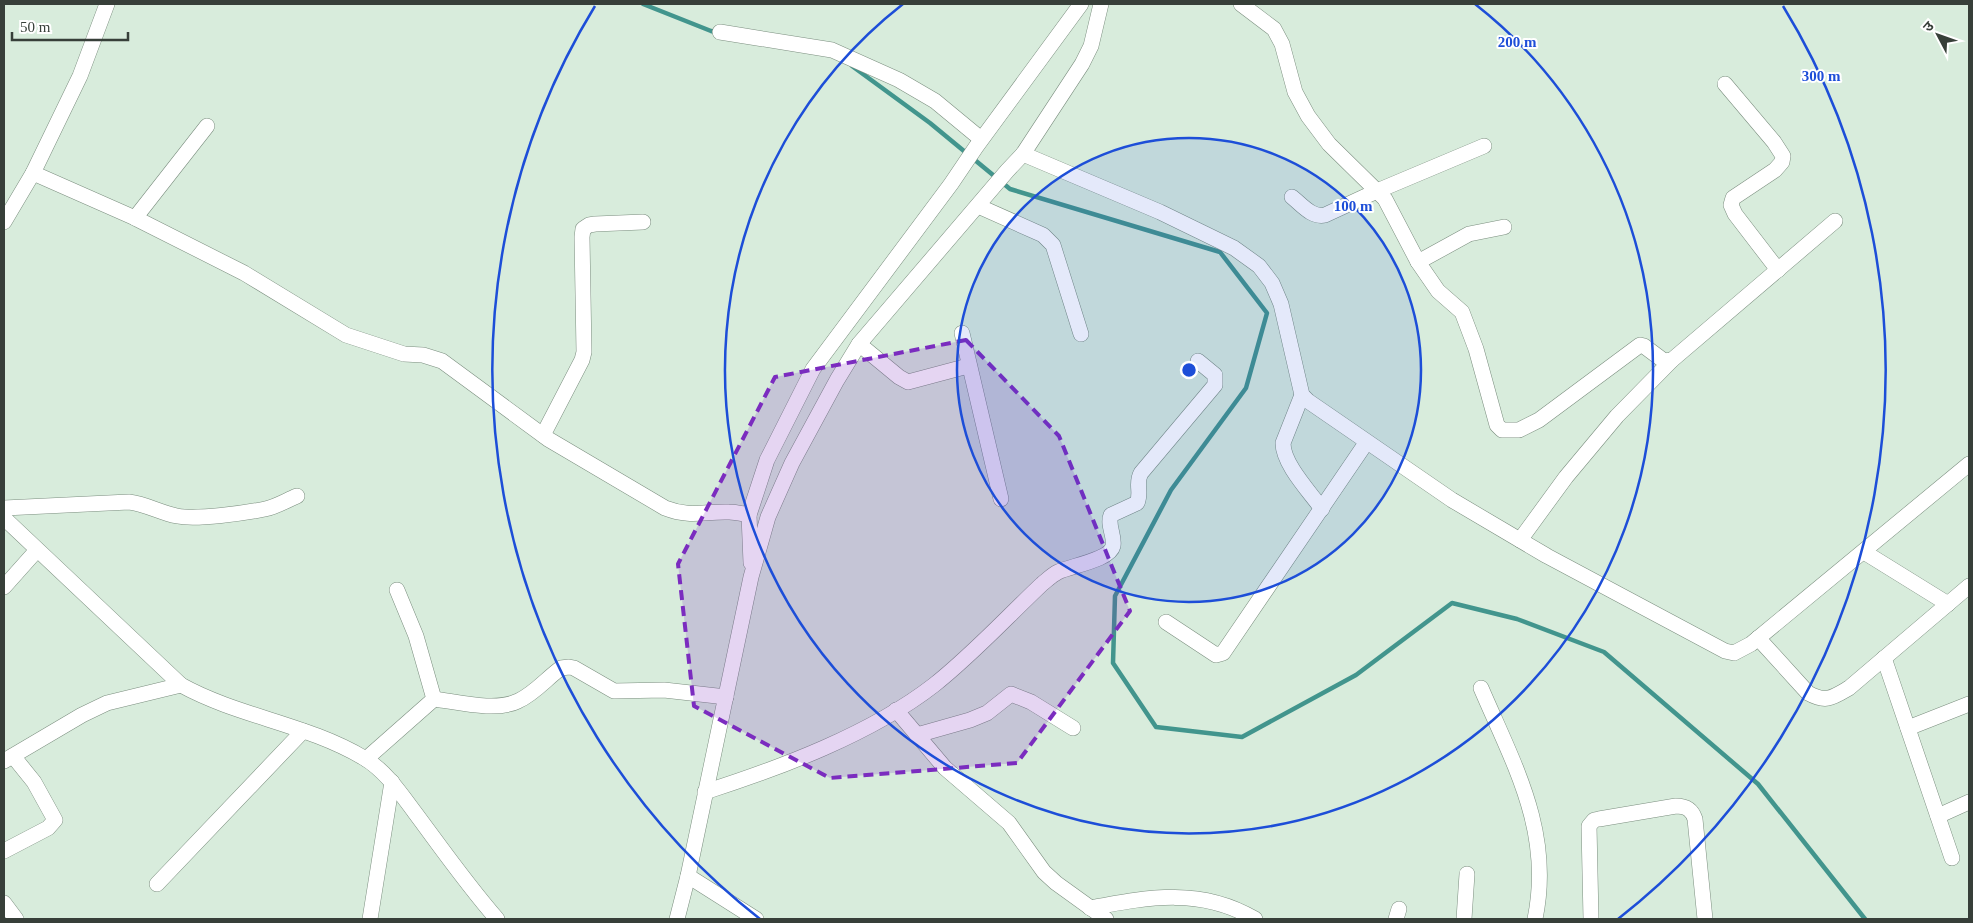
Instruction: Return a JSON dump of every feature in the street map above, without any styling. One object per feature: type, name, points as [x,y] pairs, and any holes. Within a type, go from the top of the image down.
[{"type":"street","points":[[4,222],[32,174],[80,76],[107,4]]},
{"type":"street","points":[[751,577],[749,514],[767,460],[813,369],[951,184],[978,143],[1080,4]]},
{"type":"street","points":[[677,919],[688,876],[751,577],[768,517],[792,463],[837,380],[860,344],[1023,154],[1082,64],[1091,46],[1100,4]]},
{"type":"street","points":[[1241,4],[1274,29],[1282,44],[1295,92],[1308,116],[1329,144],[1388,203],[1418,262],[1438,291],[1462,312],[1466,318],[1497,425],[1502,430],[1520,430],[1539,420],[1640,345],[1664,361],[1672,360]]},
{"type":"street","points":[[720,32],[832,50],[899,80],[935,101],[978,143]]},
{"type":"street","points":[[1725,84],[1774,142],[1783,156],[1780,166],[1733,198],[1731,205],[1735,214],[1778,270]]},
{"type":"street","points":[[135,218],[207,126]]},
{"type":"street","points":[[1292,197],[1308,211],[1320,217],[1376,191],[1484,146]]},
{"type":"street","points":[[1023,154],[1168,216],[1234,248],[1259,266],[1272,283],[1281,304],[1302,395],[1283,443],[1283,449],[1288,463],[1322,509]]},
{"type":"street","points":[[32,174],[135,218],[244,273],[346,335],[404,354],[423,355],[442,361],[543,435],[676,513],[694,515],[728,512],[749,514]]},
{"type":"street","points":[[978,206],[1038,232],[1053,245],[1081,334]]},
{"type":"street","points":[[1520,540],[1566,477],[1617,416],[1672,360],[1835,221]]},
{"type":"street","points":[[543,435],[582,360],[584,352],[583,229],[594,224],[643,222]]},
{"type":"street","points":[[1418,262],[1469,234],[1504,227]]},
{"type":"street","points":[[962,333],[968,366],[1001,499]]},
{"type":"street","points":[[860,344],[899,377],[908,382],[968,366]]},
{"type":"street","points":[[705,792],[796,760],[896,710],[933,685],[1042,584],[1057,573],[1102,557],[1111,550],[1113,545],[1111,515],[1137,503],[1139,500],[1138,476],[1215,384],[1215,375],[1198,361]]},
{"type":"street","points":[[1302,395],[1366,442],[1452,500],[1520,540],[1724,651],[1739,651],[1758,638],[1969,464]]},
{"type":"street","points":[[1166,622],[1216,655],[1223,653],[1366,442]]},
{"type":"street","points":[[4,508],[130,502],[184,517],[267,509],[297,496]]},
{"type":"street","points":[[4,518],[181,685],[201,696],[325,738],[366,759],[392,782],[497,919]]},
{"type":"street","points":[[4,587],[37,550]]},
{"type":"street","points":[[1864,552],[1948,604]]},
{"type":"street","points":[[1758,638],[1808,693],[1817,698],[1826,699],[1849,688],[1969,586]]},
{"type":"street","points":[[397,590],[416,636],[434,699]]},
{"type":"street","points":[[1884,658],[1952,858]]},
{"type":"street","points":[[366,759],[434,699],[496,706],[508,704],[528,695],[561,668],[574,668],[614,691],[664,690],[726,697]]},
{"type":"street","points":[[4,851],[48,828],[56,820],[34,782],[8,758],[82,715],[107,703],[181,685]]},
{"type":"street","points":[[1481,688],[1521,780],[1537,833],[1540,883],[1535,919]]},
{"type":"street","points":[[917,734],[970,720],[987,713],[1011,694],[1031,702],[1073,728]]},
{"type":"street","points":[[1908,728],[1969,704]]},
{"type":"street","points":[[896,710],[958,782],[1009,823],[1044,872],[1056,883],[1106,919]]},
{"type":"street","points":[[157,884],[304,731]]},
{"type":"street","points":[[370,919],[392,782]]},
{"type":"street","points":[[1938,816],[1969,802]]},
{"type":"street","points":[[1591,919],[1589,826],[1591,823],[1599,819],[1676,806],[1690,809],[1695,819],[1705,919]]},
{"type":"street","points":[[1464,919],[1467,874]]},
{"type":"street","points":[[688,876],[756,919]]},
{"type":"street","points":[[1090,908],[1149,898],[1180,898],[1208,900],[1225,904],[1255,919]]},
{"type":"street","points":[[4,903],[16,919]]},
{"type":"highlighted area","points":[[966,340],[1059,436],[1130,611],[1017,763],[830,778],[694,706],[678,564],[775,377]]},
{"type":"waterway","points":[[643,4],[719,33]]},
{"type":"waterway","points":[[852,66],[930,123],[1010,189],[1220,252],[1267,313],[1246,388],[1171,490],[1115,596],[1113,663],[1156,727],[1242,737],[1356,675],[1452,603],[1517,619],[1604,652],[1758,784],[1865,919]]}]
